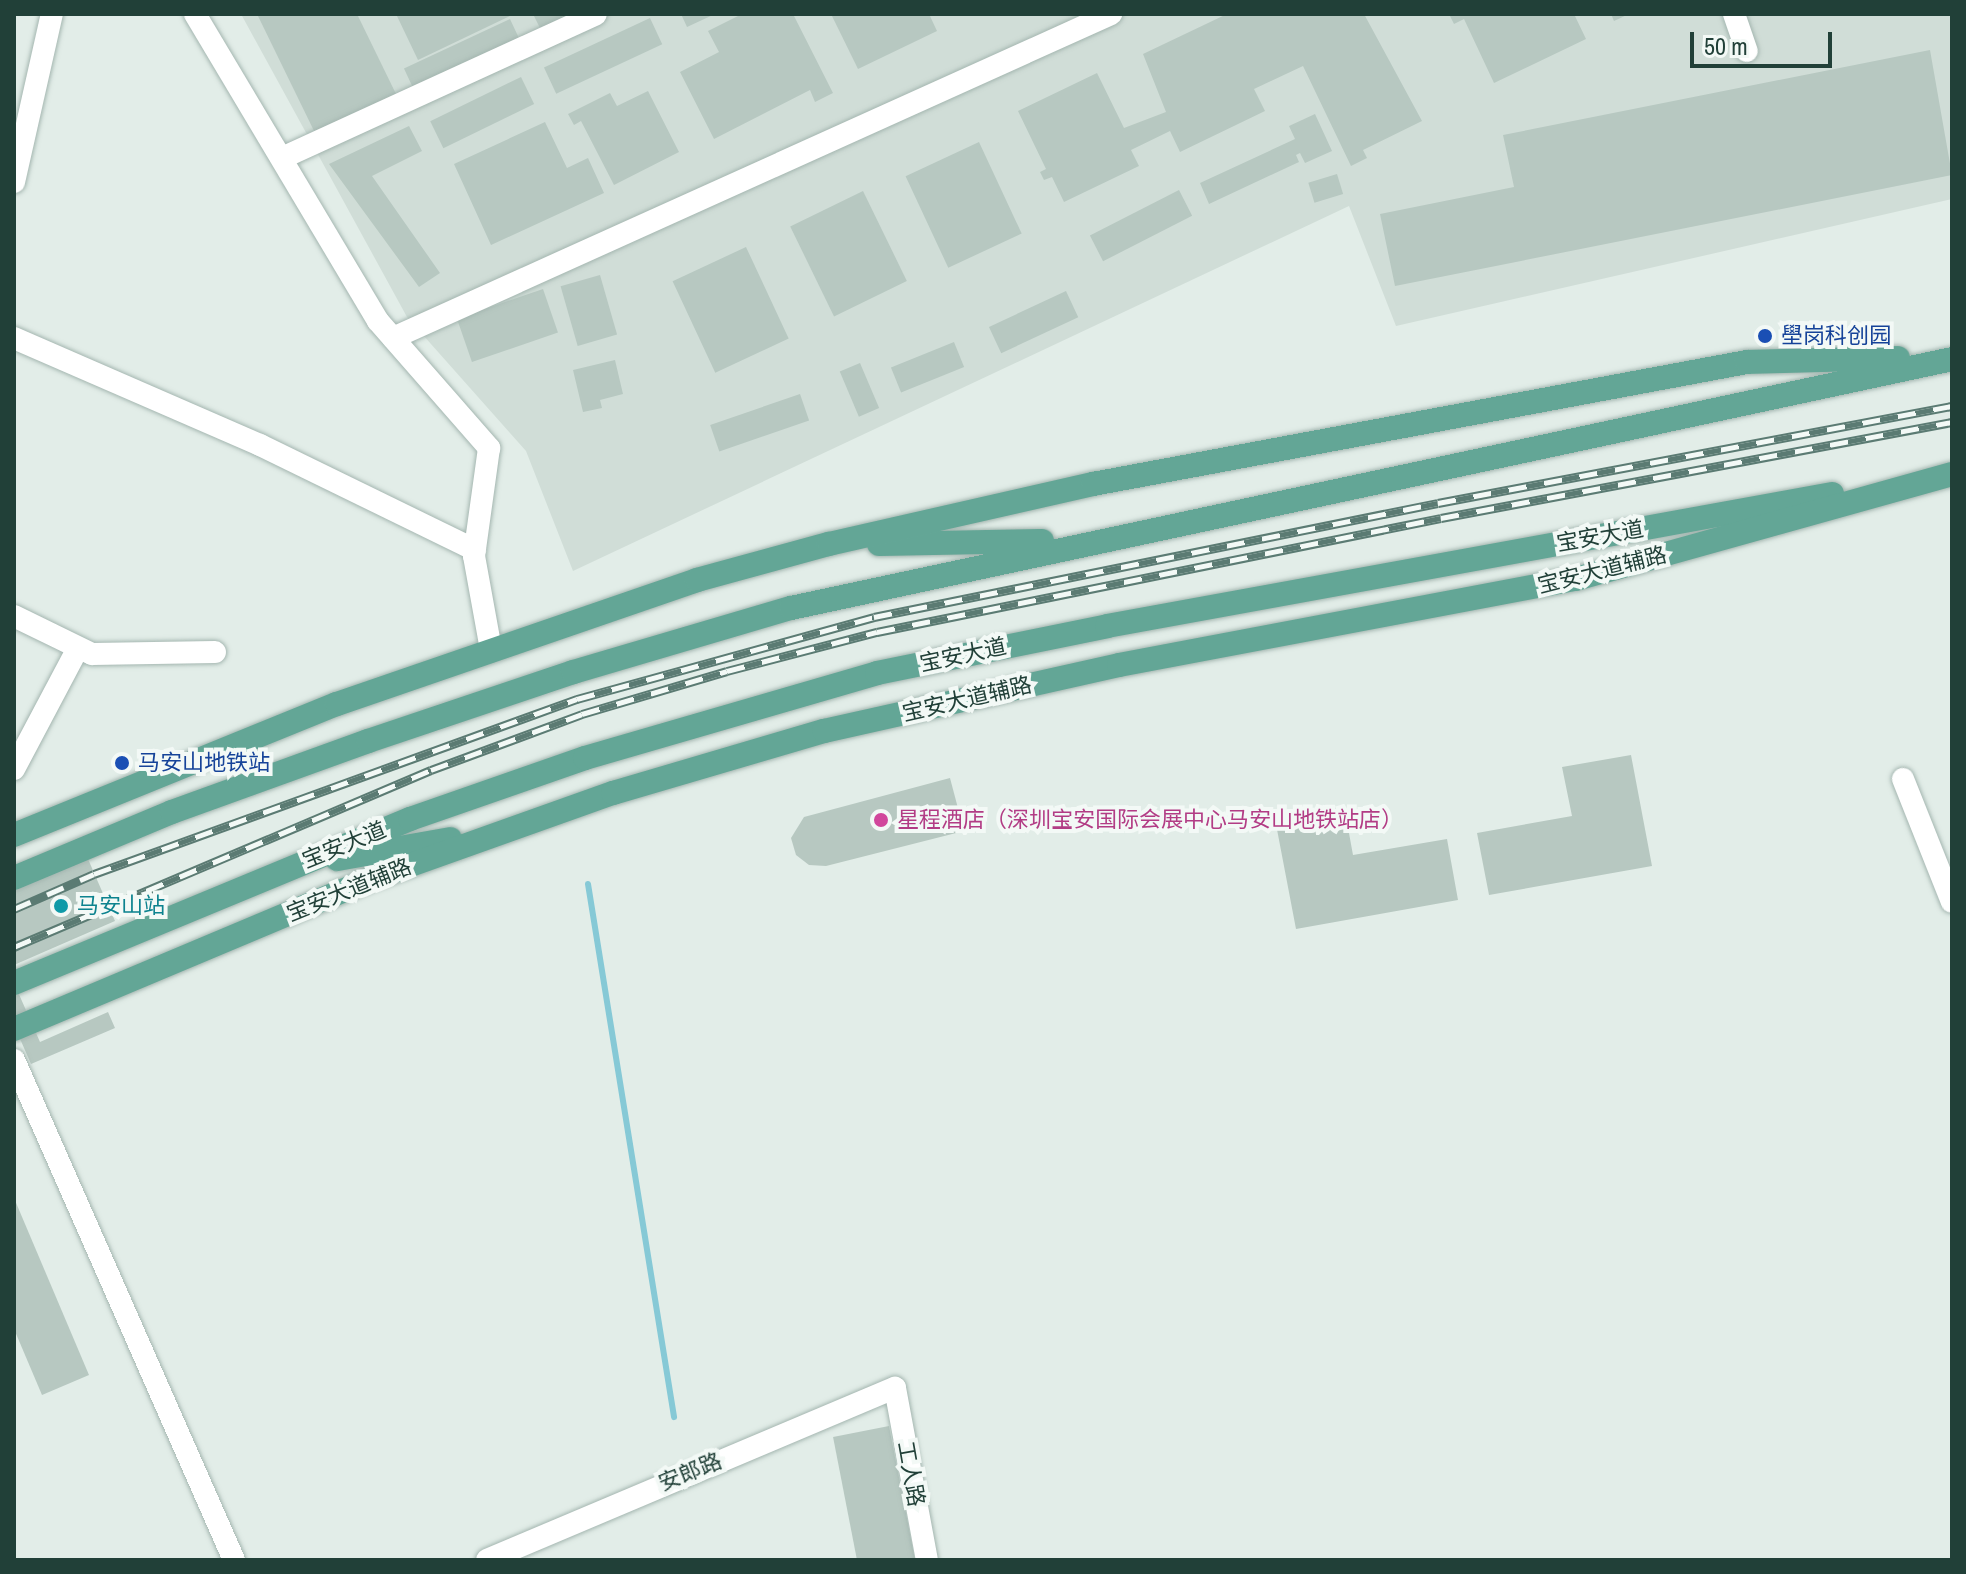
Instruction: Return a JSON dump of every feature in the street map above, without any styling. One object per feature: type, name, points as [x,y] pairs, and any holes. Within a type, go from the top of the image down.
[{"type":"main road","points":[[14,878],[186,807],[573,672],[791,608],[1092,540],[1952,358]]},
{"type":"main road","points":[[14,835],[337,704],[697,580],[829,544],[1093,484],[1747,362],[1952,358]]},
{"type":"main road","name":"宝安大道辅路","points":[[14,1029],[374,878],[613,793],[824,731],[1119,665],[1576,579],[1952,473]]},
{"type":"main road","name":"宝安大道","points":[[14,983],[287,868],[585,758],[877,673],[1107,626],[1952,473]]},
{"type":"main road","points":[[829,544],[1092,540]]},
{"type":"main road","points":[[287,868],[518,827]]},
{"type":"street","points":[[14,182],[52,14]]},
{"type":"street","points":[[195,14],[378,321],[489,448],[475,550],[491,650]]},
{"type":"street","points":[[282,158],[596,14]]},
{"type":"street","points":[[393,338],[1111,14]]},
{"type":"street","points":[[1734,14],[1747,51]]},
{"type":"street","points":[[14,338],[260,445],[475,550]]},
{"type":"street","points":[[14,616],[77,650],[215,652]]},
{"type":"street","points":[[14,769],[77,650]]},
{"type":"street","points":[[1903,779],[1952,902]]},
{"type":"street","points":[[14,1060],[234,1560]]},
{"type":"street","name":"安郎路","points":[[487,1560],[895,1388]]},
{"type":"street","name":"工人路","points":[[895,1388],[927,1560]]},
{"type":"shaded area","points":[[241,14],[1952,14],[1952,199],[1396,326],[1349,206],[573,571],[526,451],[407,317]]},
{"type":"building","points":[[257,14],[357,14],[397,96],[316,135]]},
{"type":"building","points":[[396,14],[514,14],[418,60]]},
{"type":"building","points":[[533,14],[586,14],[543,34]]},
{"type":"building","points":[[681,14],[715,14],[687,27]]},
{"type":"building","points":[[742,14],[793,14],[833,93],[815,102],[810,90],[714,139],[680,72],[719,52],[708,31]]},
{"type":"building","points":[[831,14],[929,14],[937,31],[858,69]]},
{"type":"building","points":[[1227,14],[1364,14],[1422,121],[1363,150],[1367,158],[1351,166],[1303,66],[1254,89],[1265,111],[1180,152],[1170,131],[1131,150],[1139,166],[1064,202],[1052,177],[1044,180],[1040,172],[1046,169],[1018,111],[1097,73],[1124,128],[1166,112],[1143,54]]},
{"type":"building","points":[[1449,14],[1574,14],[1586,39],[1494,83],[1464,19],[1454,24]]},
{"type":"building","points":[[1611,14],[1629,14],[1614,21]]},
{"type":"building","points":[[650,18],[662,44],[556,94],[544,67]]},
{"type":"building","points":[[510,19],[522,45],[416,95],[404,68]]},
{"type":"building","points":[[1930,50],[1952,175],[1395,286],[1380,214],[1514,187],[1503,135]]},
{"type":"building","points":[[521,77],[534,104],[443,148],[430,121]]},
{"type":"building","points":[[648,91],[679,152],[614,185],[581,121],[574,125],[568,114],[610,93],[617,106]]},
{"type":"building","points":[[1315,114],[1332,151],[1305,163],[1300,153],[1296,155],[1299,162],[1209,204],[1200,183],[1295,139],[1289,126]]},
{"type":"building","points":[[545,122],[567,168],[588,158],[604,193],[491,245],[454,164]]},
{"type":"building","points":[[409,126],[422,151],[372,176],[440,273],[419,287],[329,164]]},
{"type":"building","points":[[979,142],[1022,234],[948,268],[906,176]]},
{"type":"building","points":[[1337,174],[1343,194],[1314,203],[1308,183]]},
{"type":"building","points":[[1179,190],[1192,216],[1103,261],[1090,235]]},
{"type":"building","points":[[863,191],[907,281],[834,316],[790,227]]},
{"type":"building","points":[[746,247],[789,339],[715,373],[673,281]]},
{"type":"building","points":[[600,275],[617,335],[578,346],[561,286]]},
{"type":"building","points":[[543,289],[558,332],[472,362],[457,319]]},
{"type":"building","points":[[1066,291],[1078,317],[1001,353],[989,327]]},
{"type":"building","points":[[954,342],[964,367],[901,393],[891,367]]},
{"type":"building","points":[[615,360],[623,394],[600,400],[602,408],[583,412],[573,370]]},
{"type":"building","points":[[860,363],[879,408],[859,417],[840,372]]},
{"type":"building","points":[[800,394],[809,420],[719,451],[710,425]]},
{"type":"building","points":[[1631,755],[1652,866],[1489,895],[1477,833],[1572,816],[1562,767]]},
{"type":"building","name":"星程酒店（深圳宝安国际会展中心马安山地铁站店）","points":[[950,778],[964,831],[826,866],[809,865],[796,855],[791,838],[804,817]]},
{"type":"building","points":[[1344,806],[1353,855],[1447,839],[1458,900],[1296,929],[1275,819]]},
{"type":"building","name":"马安山站","points":[[88,859],[115,921],[14,965],[14,891]]},
{"type":"building","points":[[14,983],[40,1042],[108,1012],[115,1028],[31,1064],[14,1025]]},
{"type":"building","points":[[14,1198],[89,1375],[42,1395],[14,1329]]},
{"type":"building","points":[[889,1426],[915,1560],[857,1560],[833,1437]]},
{"type":"waterway","points":[[588,884],[674,1417]]},
{"type":"railway","points":[[14,909],[94,874],[577,699],[874,617],[1438,503],[1952,406]]},
{"type":"railway","points":[[14,947],[431,770],[582,714],[727,671],[877,632],[1441,518],[1952,422]]},
{"type":"place","name":"壆岗科创园","points":[[1765,336]]},
{"type":"place","name":"马安山地铁站","points":[[122,763]]},
{"type":"place","name":"星程酒店（深圳宝安国际会展中心马安山地铁站店）","points":[[881,820]]},
{"type":"place","name":"马安山站","points":[[61,906]]}]
